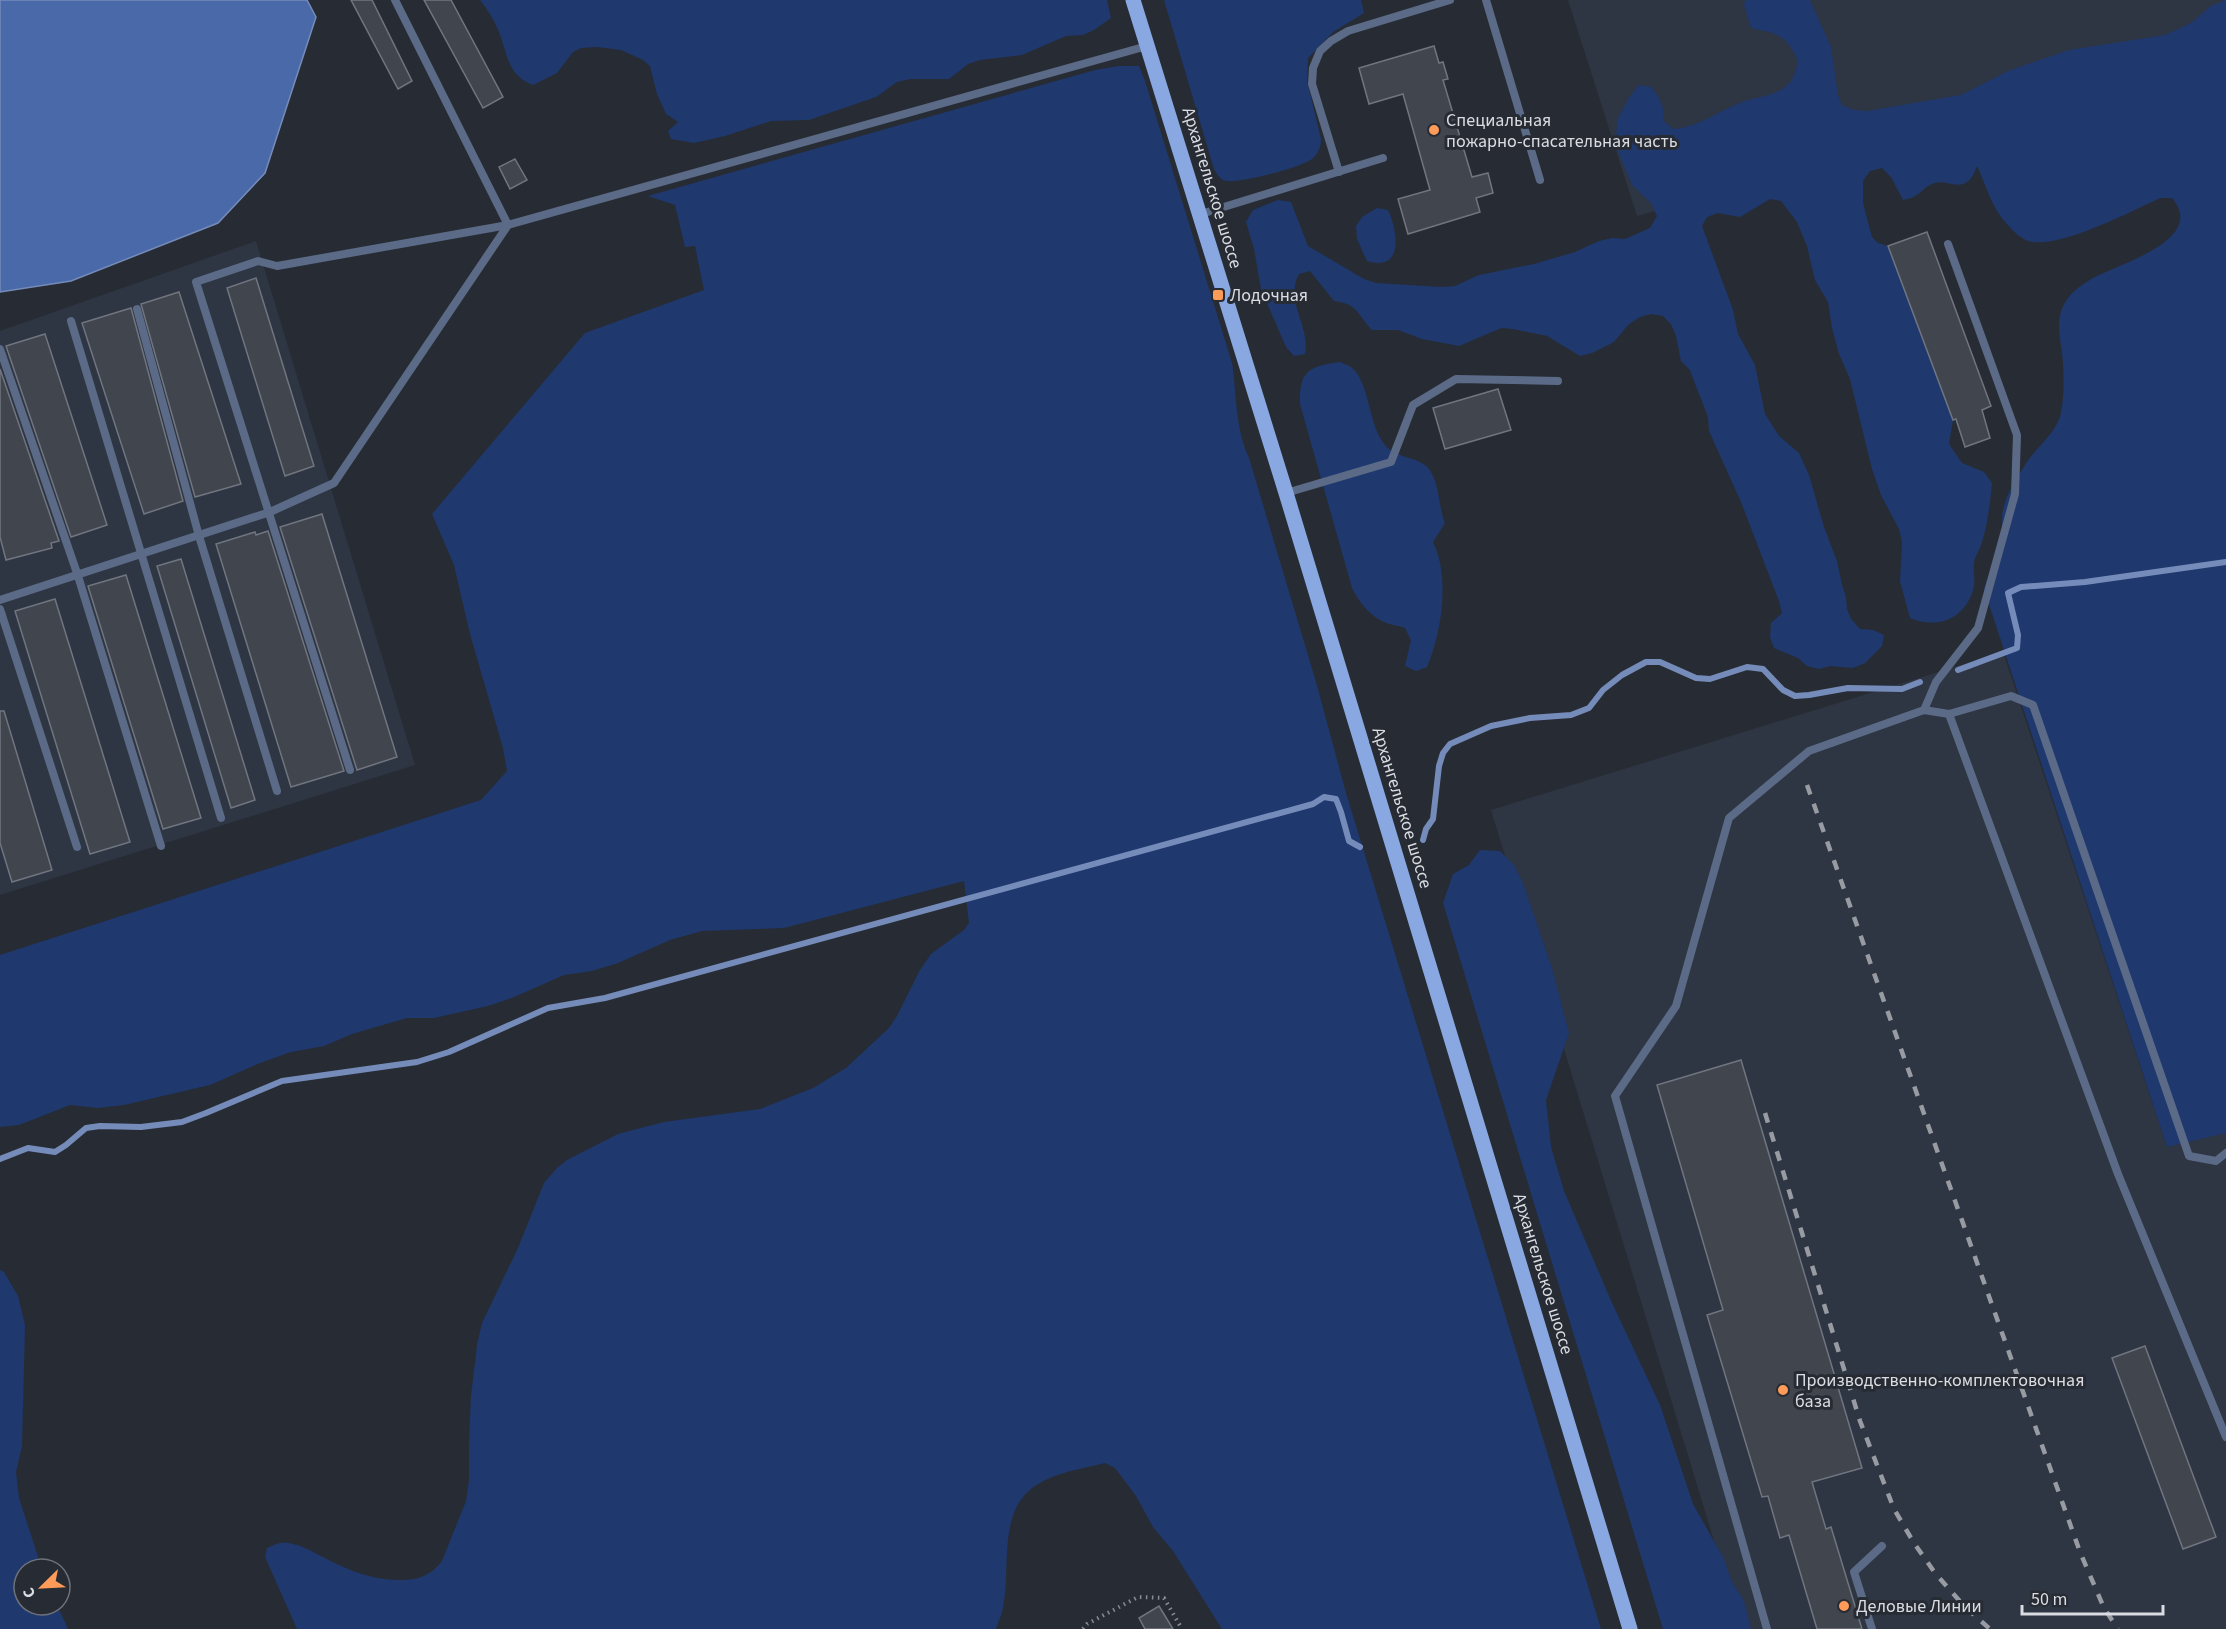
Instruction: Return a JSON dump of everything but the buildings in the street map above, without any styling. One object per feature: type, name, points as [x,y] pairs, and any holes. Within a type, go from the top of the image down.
[{"type":"main road","name":"Архангельское шоссе","points":[[1133,0],[1201,214],[1630,1629]]},
{"type":"lane","points":[[395,0],[508,225]]},
{"type":"lane","points":[[1339,172],[1312,84],[1313,68],[1320,51],[1330,41],[1348,31],[1450,0]]},
{"type":"lane","points":[[1486,0],[1540,180]]},
{"type":"lane","points":[[350,770],[196,282],[258,261],[277,266],[508,225],[1147,46]]},
{"type":"lane","points":[[1201,214],[1383,158]]},
{"type":"lane","points":[[0,600],[270,513],[334,483],[508,225]]},
{"type":"lane","points":[[1924,710],[1936,682],[1978,627],[2015,494],[2017,435],[1948,244]]},
{"type":"lane","points":[[137,309],[199,536],[277,791]]},
{"type":"lane","points":[[71,321],[221,818]]},
{"type":"lane","points":[[0,349],[78,576],[161,846]]},
{"type":"lane","points":[[1286,493],[1391,462],[1413,405],[1456,379],[1558,381]]},
{"type":"lane","points":[[0,609],[77,847]]},
{"type":"lane","points":[[1767,1629],[1615,1096],[1676,1006],[1729,819],[1809,751],[1924,710],[1949,714],[2011,696],[2033,705],[2189,1156],[2216,1161],[2226,1153]]},
{"type":"lane","points":[[1949,714],[2118,1174],[2226,1437]]},
{"type":"lane","points":[[1872,1629],[1854,1572],[1882,1546]]},
{"type":"path","points":[[1083,1629],[1087,1624],[1138,1597],[1164,1598],[1182,1629]]},
{"type":"shaded area","points":[[0,0],[307,0],[316,17],[265,173],[218,223],[71,281],[0,292]]},
{"type":"shaded area","points":[[480,0],[1107,0],[1111,18],[1083,35],[1066,36],[1022,55],[980,60],[968,64],[949,79],[910,79],[897,82],[876,97],[809,120],[771,121],[694,143],[671,139],[668,131],[678,122],[666,114],[657,94],[650,66],[643,60],[621,50],[581,48],[573,52],[557,73],[533,85],[524,81],[513,70],[491,15]]},
{"type":"shaded area","points":[[1164,0],[1361,0],[1364,13],[1333,32],[1308,58],[1307,81],[1321,139],[1319,150],[1312,159],[1253,178],[1229,181],[1220,178],[1214,169]]},
{"type":"shaded area","points":[[1568,0],[2226,0],[2226,49],[1637,216]]},
{"type":"shaded area","points":[[1746,0],[1810,0],[1831,47],[1838,95],[1842,105],[1854,110],[1867,111],[1961,95],[2008,71],[2069,50],[2165,35],[2191,23],[2211,6],[2226,0],[2226,1133],[2167,1147],[1984,589],[2001,539],[2002,513],[2007,498],[2029,459],[2055,427],[2061,413],[2064,376],[2059,324],[2062,309],[2069,297],[2084,284],[2157,248],[2170,237],[2179,226],[2180,213],[2172,198],[2160,198],[2079,234],[2046,242],[2033,242],[2019,236],[2002,218],[1993,204],[1977,166],[1970,179],[1963,184],[1935,183],[1914,197],[1903,200],[1891,177],[1882,168],[1870,171],[1863,181],[1863,203],[1872,237],[1878,243],[1888,246],[1953,420],[1949,444],[1962,463],[1984,472],[1992,483],[1986,527],[1974,563],[1974,586],[1970,597],[1958,613],[1941,622],[1931,623],[1910,618],[1900,581],[1902,542],[1899,529],[1881,495],[1872,469],[1850,379],[1839,354],[1832,328],[1828,302],[1815,280],[1807,246],[1797,222],[1781,201],[1770,199],[1740,217],[1718,213],[1707,217],[1702,226],[1733,310],[1738,334],[1755,365],[1765,414],[1779,436],[1799,453],[1809,475],[1824,527],[1837,561],[1851,619],[1860,629],[1873,630],[1884,635],[1882,646],[1865,663],[1853,668],[1830,666],[1819,669],[1807,666],[1798,658],[1774,648],[1770,637],[1771,623],[1782,613],[1779,601],[1741,502],[1709,431],[1708,417],[1690,370],[1681,361],[1676,336],[1671,324],[1663,316],[1651,314],[1640,317],[1629,324],[1614,342],[1580,356],[1547,336],[1501,328],[1459,346],[1422,339],[1398,330],[1372,330],[1353,307],[1334,301],[1310,271],[1299,274],[1295,284],[1294,294],[1306,344],[1305,354],[1294,356],[1286,347],[1261,289],[1254,249],[1246,222],[1253,210],[1278,200],[1291,202],[1308,246],[1364,279],[1376,283],[1455,286],[1479,275],[1534,264],[1575,252],[1599,241],[1612,238],[1625,239],[1650,228],[1657,216],[1651,203],[1632,185],[1616,147],[1617,120],[1639,85],[1651,87],[1660,99],[1664,121],[1673,129],[1692,125],[1742,102],[1776,92],[1789,84],[1794,75],[1798,61],[1794,52],[1785,40],[1775,34],[1751,28],[1744,5]]},
{"type":"shaded area","points":[[1119,66],[1139,66],[1145,81],[1232,363],[1244,446],[1316,682],[1346,793],[1601,1629],[1222,1629],[1173,1551],[1153,1527],[1136,1496],[1115,1468],[1105,1463],[1051,1477],[1035,1486],[1023,1497],[1015,1510],[1010,1526],[1005,1592],[996,1629],[297,1629],[265,1557],[267,1548],[280,1543],[293,1544],[338,1565],[376,1578],[387,1579],[417,1578],[428,1574],[442,1561],[466,1501],[469,1480],[471,1396],[482,1323],[518,1248],[544,1183],[557,1168],[567,1160],[618,1134],[664,1122],[760,1109],[813,1088],[846,1068],[889,1028],[931,954],[964,930],[969,923],[964,881],[784,928],[702,931],[670,940],[618,963],[592,971],[564,975],[488,1006],[434,1018],[407,1018],[352,1034],[324,1046],[291,1052],[210,1085],[124,1105],[98,1108],[70,1105],[19,1125],[0,1127],[0,955],[481,800],[507,771],[503,748],[470,634],[454,565],[432,514],[585,333],[704,290],[695,246],[685,247],[675,205],[648,196],[1095,70]]},
{"type":"shaded area","points":[[1377,208],[1388,210],[1396,239],[1393,255],[1387,261],[1379,263],[1367,261],[1357,239],[1356,226],[1362,217]]},
{"type":"shaded area","points":[[256,241],[415,765],[0,895],[0,331]]},
{"type":"shaded area","points":[[1340,362],[1351,367],[1358,375],[1375,427],[1385,445],[1395,453],[1425,465],[1433,475],[1437,488],[1445,523],[1433,542],[1441,571],[1442,604],[1437,637],[1427,667],[1416,671],[1405,666],[1411,640],[1405,628],[1384,622],[1373,615],[1352,588],[1300,404],[1301,384],[1308,372],[1313,368]]},
{"type":"shaded area","name":"Производственно-комплектовочная база","points":[[2003,652],[2167,1147],[2226,1125],[2226,1629],[1741,1629],[1491,810]]},
{"type":"shaded area","points":[[1480,850],[1500,851],[1514,865],[1523,883],[1552,968],[1569,1033],[1546,1100],[1551,1147],[1564,1191],[1612,1303],[1660,1405],[1693,1504],[1724,1559],[1731,1580],[1744,1601],[1751,1629],[1663,1629],[1443,903],[1453,874],[1469,865]]},
{"type":"shaded area","points":[[0,1270],[4,1272],[18,1296],[25,1325],[22,1446],[16,1472],[19,1498],[38,1557],[12,1557],[12,1617],[62,1617],[68,1629],[0,1629]]},
{"type":"waterway","points":[[1958,670],[2017,648],[2018,635],[2008,593],[2021,587],[2085,582],[2226,562]]},
{"type":"waterway","points":[[1423,840],[1426,829],[1433,819],[1439,766],[1443,753],[1450,744],[1491,726],[1530,718],[1571,715],[1589,708],[1603,690],[1622,675],[1646,662],[1660,662],[1696,678],[1710,679],[1747,667],[1763,669],[1783,690],[1795,696],[1848,688],[1902,689],[1920,682]]},
{"type":"waterway","points":[[0,1159],[28,1148],[55,1152],[86,1128],[141,1127],[182,1122],[282,1081],[417,1062],[449,1052],[548,1008],[605,998],[1313,804],[1324,797],[1336,799],[1349,841],[1360,847]]},
{"type":"railway","points":[[1807,785],[2080,1552],[2104,1608],[2118,1629]]},
{"type":"railway","points":[[1765,1113],[1860,1421],[1894,1509],[1935,1573],[1965,1607],[1990,1629]]},
{"type":"place","name":"Специальная пожарно-спасательная часть","points":[[1434,130]]},
{"type":"place","name":"Лодочная","points":[[1218,295]]},
{"type":"place","name":"Производственно-комплектовочная база","points":[[1783,1390]]},
{"type":"place","name":"Деловые Линии","points":[[1844,1606]]}]
